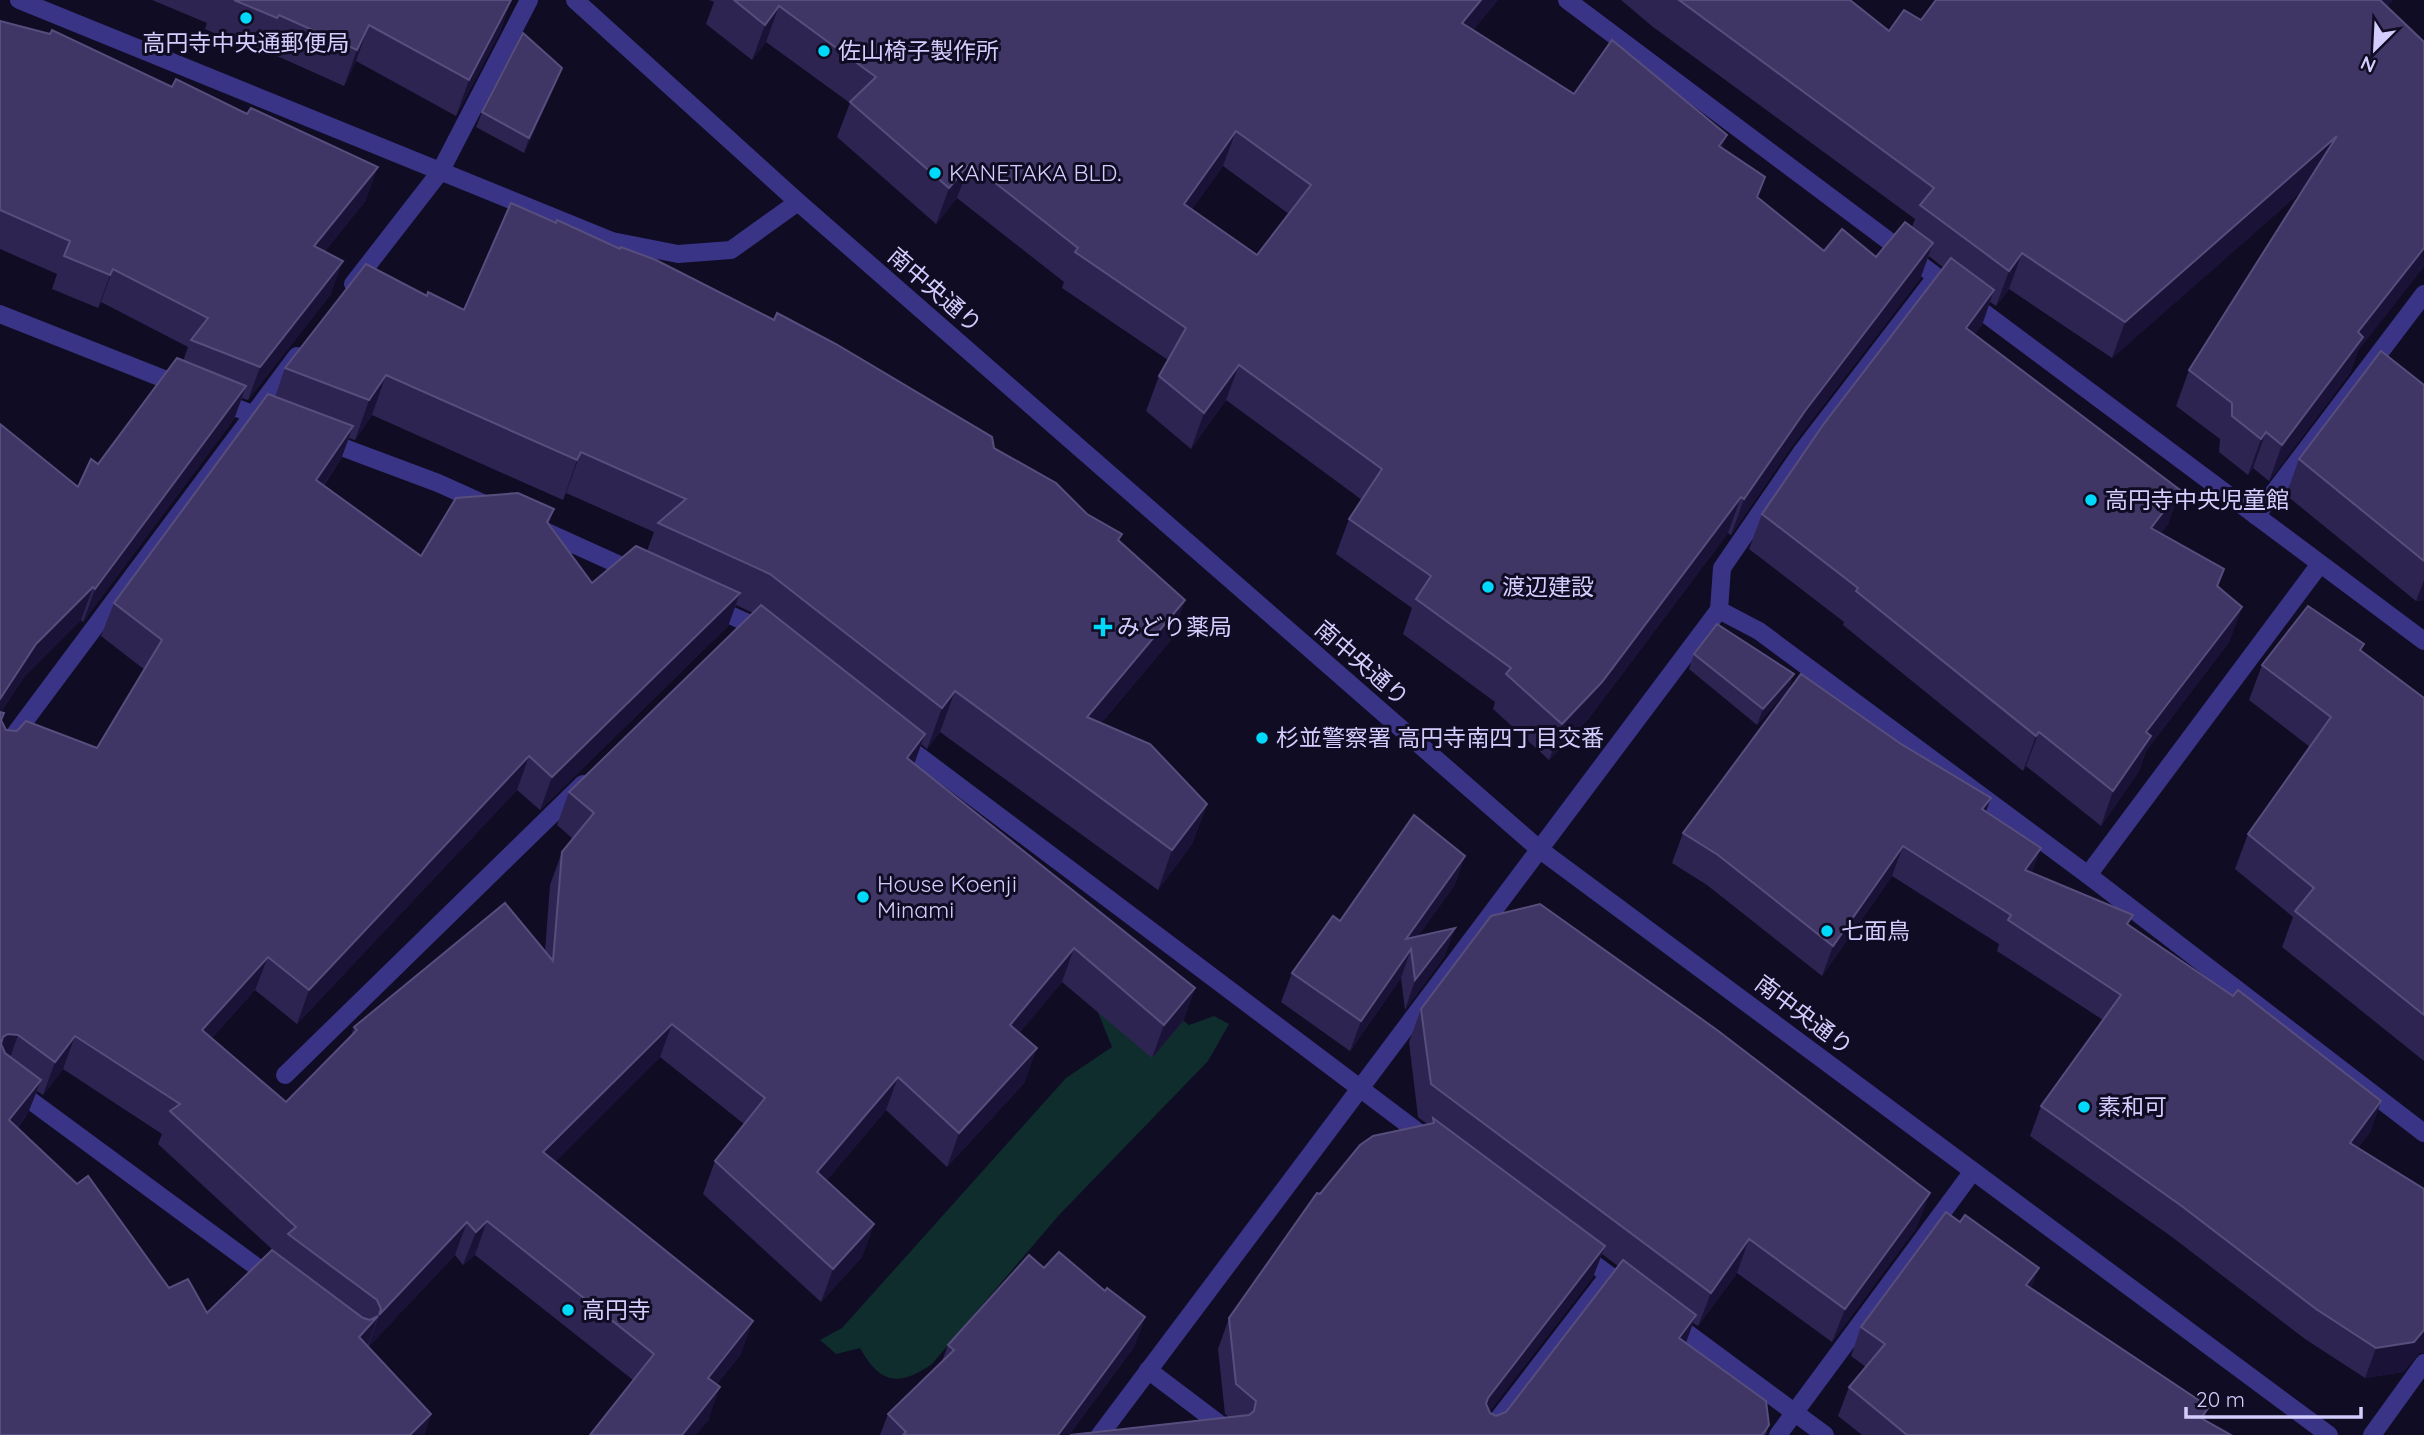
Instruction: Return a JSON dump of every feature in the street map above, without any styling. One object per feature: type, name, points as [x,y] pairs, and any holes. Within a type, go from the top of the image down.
[{"type":"street","points":[[19,0],[612,241],[678,254],[731,250],[798,202]]},
{"type":"street","points":[[338,304],[440,172],[529,0]]},
{"type":"street","name":"南中央通り","points":[[575,0],[798,202],[1539,849],[2322,1433]]},
{"type":"street","points":[[1567,0],[2423,639]]},
{"type":"street","points":[[1100,1435],[1719,610],[1722,568],[1801,453],[1936,276]]},
{"type":"street","points":[[2256,516],[2424,294]]},
{"type":"street","points":[[0,314],[252,414],[438,483],[500,511]]},
{"type":"street","points":[[0,754],[312,337]]},
{"type":"street","points":[[525,522],[649,578]]},
{"type":"street","points":[[2088,875],[2320,564]]},
{"type":"street","points":[[698,601],[779,648]]},
{"type":"street","points":[[1719,610],[1759,631],[2088,875],[2424,1133]]},
{"type":"street","points":[[886,732],[1446,1154]]},
{"type":"street","points":[[285,1075],[598,769]]},
{"type":"street","points":[[0,1078],[283,1286]]},
{"type":"street","points":[[1778,1435],[1973,1171]]},
{"type":"street","points":[[1566,1243],[1825,1435]]},
{"type":"street","points":[[1486,1435],[1609,1275]]},
{"type":"street","points":[[2372,1435],[2424,1363]]},
{"type":"street","points":[[1148,1370],[1234,1435]]},
{"type":"green space","points":[[1121,972],[1189,1025],[1214,1016],[1229,1024],[1208,1061],[1059,1215],[932,1364],[900,1379],[883,1375],[875,1369],[860,1348],[836,1354],[820,1340],[842,1328],[1066,1078],[1112,1047],[1097,1010]]},
{"type":"building","points":[[234,0],[511,0],[469,80],[369,25],[357,50],[279,15],[277,18]]},
{"type":"building","points":[[734,0],[1481,0],[1462,23],[1574,94],[1612,40],[1727,135],[1719,146],[1765,177],[1757,197],[1824,251],[1842,229],[1876,257],[1905,222],[1933,243],[1805,411],[1744,499],[1741,497],[1602,682],[1562,724],[1506,674],[1511,668],[1416,599],[1431,576],[1349,519],[1382,469],[1239,365],[1204,413],[1159,376],[1186,328],[1075,252],[1078,248],[970,163],[949,188],[850,102],[876,77],[779,6],[765,25]],"holes":[[[1236,131],[1311,185],[1257,255],[1184,204]]]},
{"type":"building","points":[[1679,0],[1850,0],[1889,31],[1904,10],[1921,20],[1936,0],[2380,0],[2424,42],[2424,248],[2358,332],[2363,337],[2282,445],[2266,432],[2261,439],[2232,416],[2232,403],[2189,370],[2337,136],[2125,322],[2022,253],[2009,271],[1920,205],[1934,188]]},
{"type":"building","points":[[0,21],[50,34],[52,30],[172,87],[176,79],[247,114],[251,108],[378,167],[314,246],[343,261],[260,367],[191,340],[208,318],[113,269],[110,275],[64,256],[70,241],[0,210]]},
{"type":"building","points":[[523,33],[562,68],[529,138],[482,112]]},
{"type":"building","points":[[511,203],[556,223],[557,220],[620,249],[621,247],[656,260],[774,320],[777,313],[836,344],[992,437],[994,448],[1056,483],[1087,514],[1122,534],[1118,540],[1185,600],[1087,717],[1150,744],[1207,804],[1172,850],[955,691],[942,708],[770,574],[658,523],[686,499],[581,452],[577,460],[386,375],[369,400],[285,368],[366,264],[427,296],[428,292],[464,310]]},
{"type":"building","points":[[1951,258],[1994,290],[1966,328],[2180,490],[2151,528],[2224,569],[2217,586],[2242,607],[2146,732],[2151,736],[2113,791],[2039,732],[2036,736],[1856,591],[1858,588],[1762,514],[1823,425]]},
{"type":"building","points":[[2381,351],[2424,385],[2424,561],[2299,459]]},
{"type":"building","points":[[177,358],[246,386],[95,589],[93,587],[36,644],[0,699],[0,424],[78,487],[91,459],[98,464]]},
{"type":"building","points":[[268,394],[353,426],[316,480],[421,556],[456,498],[518,493],[554,509],[547,522],[592,583],[636,546],[740,593],[552,777],[529,756],[309,990],[268,957],[202,1030],[286,1102],[357,1030],[354,1027],[505,903],[553,961],[562,852],[594,813],[569,792],[761,605],[925,734],[907,758],[1195,988],[1164,1025],[1074,948],[1010,1025],[1037,1048],[959,1133],[898,1077],[817,1172],[874,1224],[833,1269],[715,1161],[765,1098],[672,1024],[543,1152],[753,1321],[708,1378],[720,1387],[682,1435],[590,1435],[654,1354],[487,1221],[476,1232],[467,1222],[379,1315],[381,1309],[377,1300],[288,1234],[296,1227],[170,1111],[180,1104],[75,1036],[55,1062],[18,1035],[8,1034],[3,1037],[1,1044],[5,1053],[41,1080],[9,1120],[77,1184],[88,1176],[169,1288],[188,1279],[207,1313],[272,1250],[363,1318],[370,1320],[378,1316],[359,1337],[431,1414],[410,1435],[0,1435],[0,712],[4,713],[1,720],[6,730],[17,731],[26,721],[97,748],[162,640],[114,603]]},
{"type":"building","points":[[2308,606],[2364,644],[2360,650],[2424,698],[2424,1015],[2295,911],[2314,888],[2248,834],[2331,717],[2262,665]]},
{"type":"building","points":[[1717,624],[1794,674],[1763,709],[1694,654]]},
{"type":"building","points":[[1801,674],[1901,744],[1991,798],[1982,809],[2041,848],[2025,870],[2133,915],[2127,924],[2233,996],[2238,990],[2381,1101],[2350,1143],[2424,1189],[2424,1330],[2414,1342],[2376,1348],[2316,1309],[2183,1207],[2041,1106],[2121,995],[2008,920],[2011,915],[1903,846],[1833,946],[1718,855],[1683,833]]},
{"type":"building","points":[[1414,815],[1465,856],[1406,939],[1455,928],[1415,980],[1411,949],[1361,1021],[1292,973],[1333,916],[1340,921]]},
{"type":"building","points":[[1540,904],[1717,1030],[1930,1193],[1845,1309],[1749,1239],[1711,1293],[1431,1084],[1421,1009],[1491,916]]},
{"type":"building","points":[[1433,1118],[1605,1246],[1488,1398],[1486,1404],[1490,1413],[1496,1416],[1506,1412],[1623,1260],[1696,1315],[1679,1338],[1766,1401],[1769,1425],[1762,1435],[1070,1435],[1249,1415],[1254,1411],[1256,1401],[1236,1384],[1229,1318],[1317,1193],[1320,1194],[1360,1145],[1373,1136],[1434,1123]]},
{"type":"building","points":[[1946,1212],[1960,1222],[1965,1215],[2039,1268],[2026,1285],[2209,1407],[2201,1418],[2231,1435],[1907,1435],[1849,1387],[1885,1344],[1861,1327]]},
{"type":"building","points":[[1059,1252],[1105,1291],[1107,1288],[1145,1317],[1058,1435],[903,1435],[906,1432],[888,1414],[954,1350],[948,1345],[1029,1255],[1044,1268]]},
{"type":"place","name":"高円寺中央通郵便局","points":[[246,18]]},
{"type":"place","name":"佐山椅子製作所","points":[[824,51]]},
{"type":"place","name":"KANETAKA BLD.","points":[[935,173]]},
{"type":"place","name":"高円寺中央児童館","points":[[2091,500]]},
{"type":"place","name":"渡辺建設","points":[[1488,587]]},
{"type":"place","name":"みどり薬局","points":[[1103,627]]},
{"type":"place","name":"杉並警察署 高円寺南四丁目交番","points":[[1262,738]]},
{"type":"place","name":"House Koenji Minami","points":[[863,897]]},
{"type":"place","name":"七面鳥","points":[[1827,931]]},
{"type":"place","name":"素和可","points":[[2084,1107]]},
{"type":"place","name":"高円寺","points":[[568,1310]]}]
